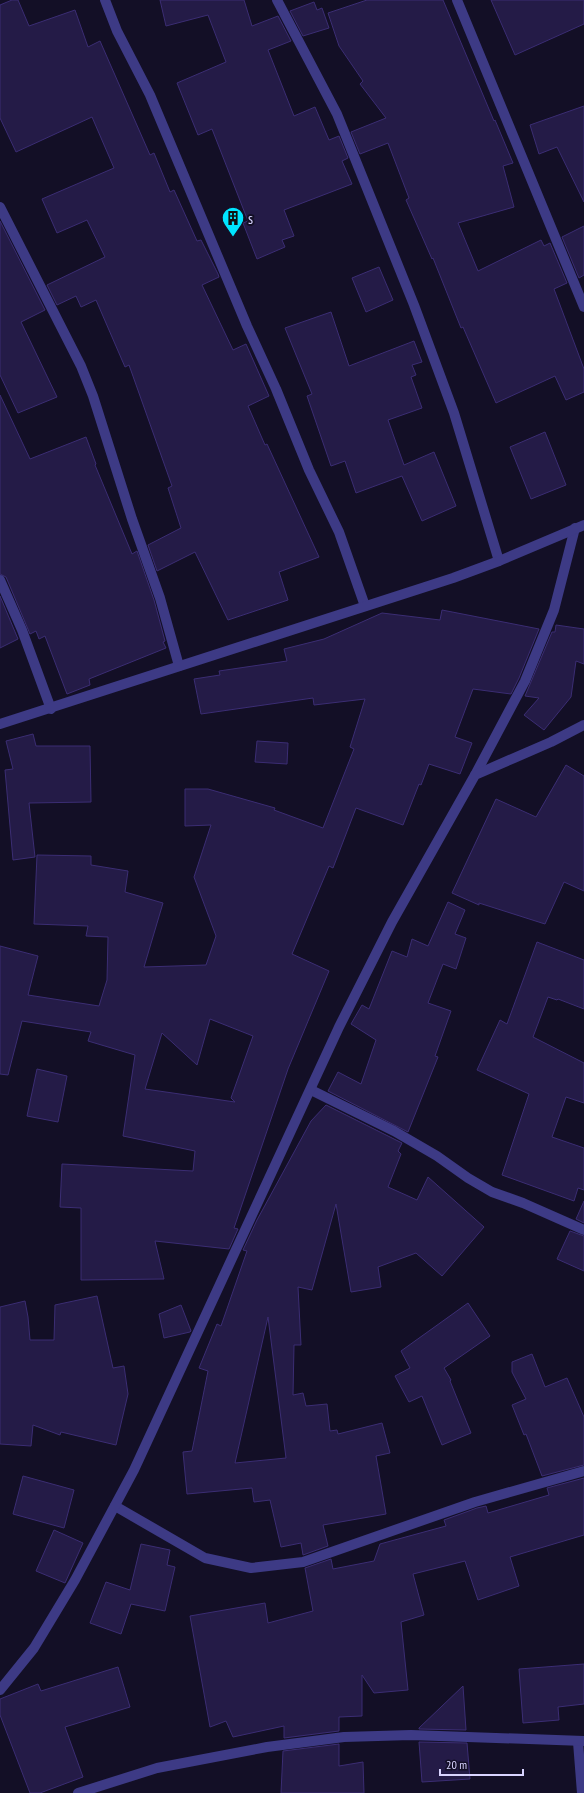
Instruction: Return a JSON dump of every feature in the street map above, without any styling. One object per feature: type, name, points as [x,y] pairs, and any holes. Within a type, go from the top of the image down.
[{"type":"street","points":[[105,0],[117,31],[150,95],[247,326],[276,389],[309,470],[339,532],[365,606]]},
{"type":"street","points":[[278,0],[337,114],[414,305],[454,413],[499,561]]},
{"type":"street","points":[[457,0],[584,307]]},
{"type":"street","points":[[0,207],[81,366],[93,396],[132,519],[160,598],[180,666]]},
{"type":"street","points":[[0,724],[52,709],[499,561],[580,526]]},
{"type":"street","points":[[0,1690],[34,1648],[75,1580],[137,1463],[339,1027],[392,922],[475,775],[528,674],[554,610],[580,526]]},
{"type":"street","points":[[0,580],[22,630],[52,709]]},
{"type":"street","points":[[475,775],[551,742],[584,725]]},
{"type":"street","points":[[311,1090],[394,1131],[437,1156],[468,1178],[492,1192],[523,1203],[584,1230]]},
{"type":"street","points":[[115,1506],[205,1558],[251,1568],[303,1562],[475,1502],[584,1471]]},
{"type":"street","points":[[78,1793],[157,1768],[267,1747],[344,1737],[411,1735],[581,1741],[582,1793]]},
{"type":"building","points":[[12,0],[18,0],[29,26],[75,10],[88,47],[100,41],[150,155],[154,153],[170,192],[174,190],[197,241],[201,240],[218,274],[219,277],[202,285],[233,350],[246,344],[269,396],[248,406],[265,445],[267,444],[319,557],[279,572],[288,600],[228,620],[195,552],[157,571],[148,545],[181,528],[168,488],[172,486],[129,365],[125,367],[96,300],[81,307],[76,296],[57,305],[47,285],[105,257],[87,220],[57,233],[42,199],[114,168],[92,117],[16,152],[0,118],[0,5]]},
{"type":"building","points":[[160,0],[244,0],[252,26],[278,16],[291,41],[268,50],[294,116],[315,107],[329,140],[339,136],[348,158],[342,161],[352,184],[284,210],[294,236],[282,240],[285,247],[257,259],[243,223],[248,221],[212,129],[198,135],[177,83],[226,62],[208,15],[166,26]]},
{"type":"building","points":[[367,0],[443,0],[513,163],[503,166],[514,207],[458,223],[478,271],[541,240],[544,246],[550,243],[567,283],[554,289],[584,369],[584,392],[566,400],[555,376],[496,403],[463,327],[461,328],[433,258],[432,259],[406,200],[409,198],[388,143],[360,154],[351,132],[386,118],[360,84],[363,81],[339,46],[328,13]]},
{"type":"building","points":[[491,0],[584,0],[584,24],[515,55]]},
{"type":"building","points":[[314,2],[317,10],[322,8],[329,28],[303,36],[290,11]]},
{"type":"building","points":[[584,106],[584,202],[557,147],[539,154],[530,125]]},
{"type":"building","points":[[0,221],[45,310],[21,322],[57,397],[18,413],[0,375]]},
{"type":"building","points":[[584,226],[584,275],[579,278],[562,237]]},
{"type":"building","points":[[379,267],[393,300],[366,312],[352,278]]},
{"type":"building","points":[[331,312],[349,366],[414,341],[422,362],[412,365],[416,375],[411,377],[422,408],[388,420],[404,465],[434,452],[456,506],[422,521],[402,476],[356,493],[345,461],[331,466],[307,396],[312,394],[285,328]]},
{"type":"building","points":[[0,395],[30,459],[86,437],[96,464],[95,465],[132,554],[137,551],[154,600],[165,641],[163,642],[166,648],[89,679],[90,685],[67,694],[45,636],[39,639],[36,631],[30,634],[6,577],[0,574]]},
{"type":"building","points":[[545,432],[566,485],[531,499],[510,447]]},
{"type":"building","points":[[0,596],[18,639],[0,648]]},
{"type":"building","points":[[442,610],[539,629],[511,694],[473,689],[455,737],[472,743],[460,774],[429,764],[421,785],[419,784],[403,825],[356,808],[333,868],[329,866],[292,954],[329,971],[288,1069],[234,1228],[238,1229],[229,1249],[155,1241],[164,1279],[81,1280],[81,1208],[60,1207],[62,1164],[193,1171],[195,1151],[123,1136],[135,1055],[88,1041],[91,1032],[22,1021],[8,1075],[0,1074],[0,946],[38,956],[28,995],[99,1006],[107,980],[108,937],[86,936],[88,926],[34,924],[37,855],[91,856],[91,865],[128,871],[125,892],[163,903],[144,967],[206,965],[216,936],[194,877],[211,825],[185,826],[185,789],[208,789],[275,808],[274,810],[323,828],[354,749],[350,747],[365,699],[314,705],[313,698],[201,714],[194,679],[220,675],[219,671],[287,661],[284,649],[324,639],[382,613],[440,620]],"holes":[[[210,1019],[253,1036],[231,1098],[235,1102],[145,1089],[162,1033],[197,1065]]]},
{"type":"building","points":[[556,625],[584,629],[584,664],[576,661],[571,697],[544,730],[524,715],[539,698],[525,696],[552,632],[555,632]]},
{"type":"building","points":[[33,734],[36,746],[90,746],[91,802],[29,803],[35,857],[13,860],[5,770],[13,769],[6,741]]},
{"type":"building","points":[[257,741],[288,743],[287,764],[255,762]]},
{"type":"building","points":[[566,765],[584,776],[584,891],[564,882],[545,924],[479,903],[479,905],[452,893],[496,799],[536,817]]},
{"type":"building","points":[[448,902],[465,910],[455,934],[466,938],[456,969],[443,964],[428,1003],[451,1011],[435,1056],[438,1057],[408,1132],[328,1091],[338,1072],[361,1084],[376,1040],[351,1024],[362,1005],[369,1009],[392,951],[407,957],[412,939],[428,946]]},
{"type":"building","points":[[537,942],[584,960],[584,1009],[558,999],[548,997],[533,1037],[584,1063],[584,1103],[566,1097],[552,1137],[584,1148],[584,1190],[578,1188],[574,1201],[502,1175],[529,1094],[477,1070],[500,1020],[507,1024]]},
{"type":"building","points":[[37,1069],[67,1076],[58,1122],[27,1116]]},
{"type":"building","points":[[326,1105],[402,1143],[398,1151],[401,1154],[388,1187],[417,1200],[428,1177],[484,1227],[442,1276],[416,1253],[378,1267],[381,1287],[351,1292],[336,1204],[312,1290],[298,1287],[301,1345],[294,1345],[293,1395],[303,1393],[306,1406],[327,1404],[330,1431],[337,1430],[338,1434],[382,1423],[390,1453],[376,1456],[386,1514],[323,1525],[328,1546],[303,1555],[301,1543],[281,1547],[270,1500],[254,1502],[252,1488],[187,1494],[183,1452],[192,1451],[208,1371],[199,1368],[217,1324],[221,1326],[247,1251],[243,1250],[257,1220],[311,1121]],"holes":[[[268,1317],[286,1458],[235,1463]]]},
{"type":"building","points":[[584,1201],[584,1223],[576,1219]]},
{"type":"building","points":[[570,1231],[584,1236],[584,1271],[557,1259]]},
{"type":"building","points":[[97,1296],[113,1368],[124,1366],[128,1394],[116,1445],[61,1432],[60,1435],[33,1425],[31,1446],[0,1444],[0,1307],[25,1301],[30,1340],[54,1340],[55,1305]]},
{"type":"building","points":[[468,1303],[490,1336],[444,1368],[451,1380],[450,1381],[471,1433],[442,1445],[422,1396],[409,1402],[395,1376],[410,1368],[401,1351]]},
{"type":"building","points":[[181,1305],[191,1331],[164,1338],[159,1314]]},
{"type":"building","points":[[532,1354],[545,1387],[567,1378],[584,1417],[584,1465],[542,1476],[526,1434],[524,1435],[512,1405],[526,1399],[512,1372],[512,1362]]},
{"type":"building","points":[[23,1476],[74,1490],[64,1528],[13,1514]]},
{"type":"building","points":[[584,1478],[584,1535],[510,1557],[519,1586],[478,1600],[465,1561],[413,1574],[424,1615],[401,1622],[408,1690],[374,1693],[362,1675],[362,1716],[339,1717],[339,1731],[284,1738],[284,1726],[233,1737],[226,1721],[210,1727],[190,1616],[265,1603],[268,1623],[313,1611],[305,1568],[331,1559],[333,1569],[374,1561],[380,1544],[446,1526],[444,1520],[477,1508],[486,1506],[488,1513],[549,1495],[547,1488]]},
{"type":"building","points":[[54,1530],[83,1543],[65,1583],[36,1571]]},
{"type":"building","points":[[141,1544],[170,1550],[167,1565],[175,1567],[165,1611],[131,1604],[121,1634],[90,1623],[106,1582],[130,1590]]},
{"type":"building","points":[[584,1664],[584,1704],[558,1707],[559,1720],[523,1723],[519,1669]]},
{"type":"building","points":[[118,1667],[130,1707],[65,1727],[83,1777],[40,1793],[30,1793],[0,1715],[0,1699],[38,1684],[41,1691]]},
{"type":"building","points":[[463,1686],[466,1730],[419,1729],[419,1728]]},
{"type":"building","points":[[419,1742],[467,1743],[470,1779],[422,1782]]},
{"type":"building","points":[[339,1744],[339,1766],[363,1762],[364,1793],[281,1793],[283,1751]]},
{"type":"place","name":"s","points":[[233,238]]}]
